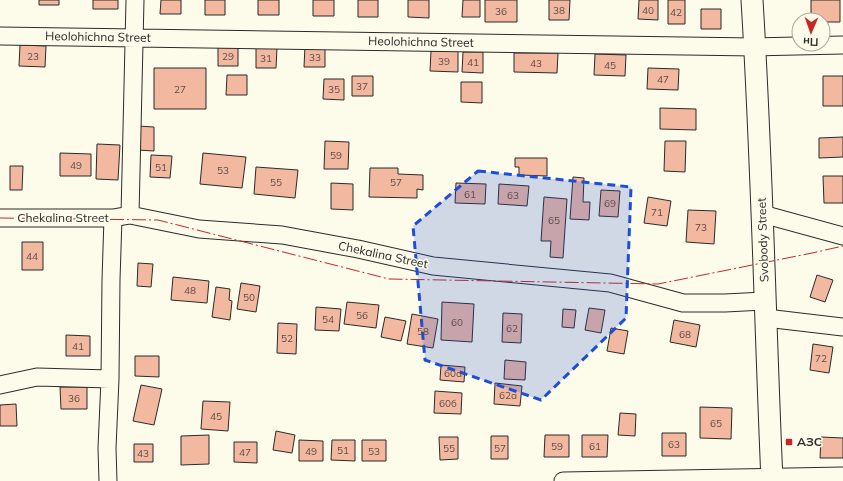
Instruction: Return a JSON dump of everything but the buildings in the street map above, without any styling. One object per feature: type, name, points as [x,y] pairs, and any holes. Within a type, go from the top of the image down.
[{"type":"main road","name":"Svobody Street","points":[[752,0],[772,479]]},
{"type":"street","points":[[130,215],[135,0]]},
{"type":"street","name":"Heolohichna Street","points":[[0,36],[755,47],[843,45]]},
{"type":"street","points":[[762,214],[843,236]]},
{"type":"street","name":"Chekalina Street","points":[[0,218],[113,218],[130,215],[199,229],[282,235],[358,249],[434,266],[610,283],[683,303],[724,303],[766,309],[843,328]]},
{"type":"street","points":[[108,481],[107,448],[113,218]]},
{"type":"street","points":[[0,385],[38,377],[110,379]]},
{"type":"street","points":[[563,481],[772,479],[843,476]]},
{"type":"highlighted area","points":[[478,171],[631,187],[626,318],[541,400],[425,360],[413,226]]},
{"type":"power","points":[[0,218],[158,220],[389,279],[658,284],[843,246]]},
{"type":"place","name":"АЗС","points":[[789,442]]}]
